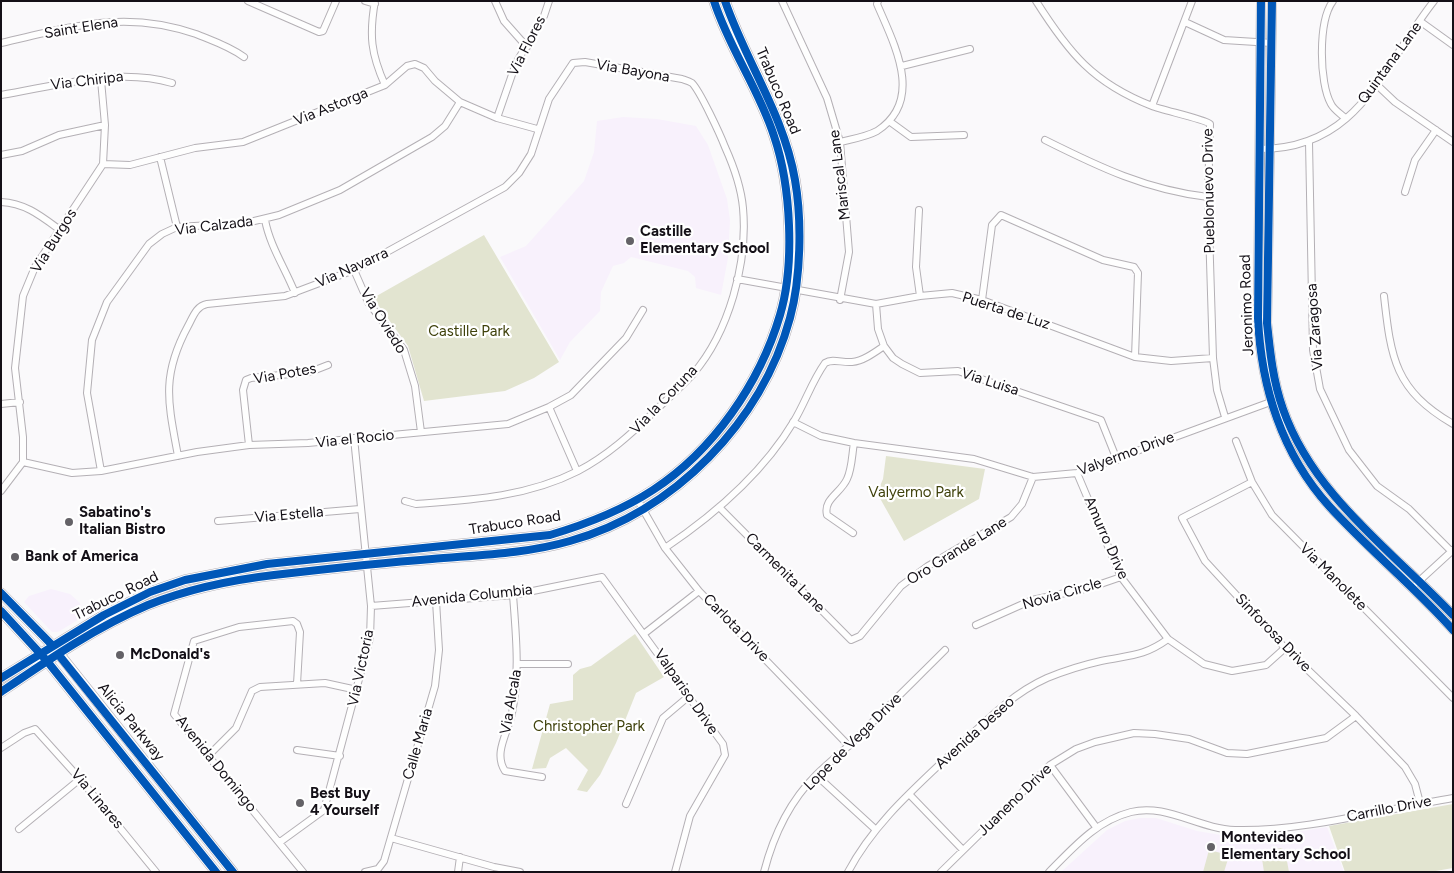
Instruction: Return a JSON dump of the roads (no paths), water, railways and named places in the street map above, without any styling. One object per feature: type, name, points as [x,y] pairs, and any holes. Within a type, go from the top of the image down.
[{"type":"main road","name":"Trabuco Road","points":[[1,678],[40,653],[55,649],[148,605],[201,588],[254,577],[536,549],[586,536],[640,504],[685,465],[715,434],[758,370],[790,289],[790,228],[786,186],[774,136],[728,24],[714,1]]},
{"type":"main road","name":"Trabuco Road","points":[[725,1],[728,24]]},
{"type":"main road","name":"Jeronimo Road","points":[[1261,1],[1259,348],[1288,444],[1312,485],[1329,506],[1453,630]]},
{"type":"main road","name":"Jeronimo Road","points":[[1272,1],[1267,323],[1275,400],[1294,435],[1328,489],[1453,615]]},
{"type":"main road","name":"Trabuco Road","points":[[1,692],[48,661],[55,649],[104,614],[150,592],[185,580],[266,564],[550,535],[640,504]]},
{"type":"main road","name":"Alicia Parkway","points":[[1,594],[55,649],[234,872]]},
{"type":"main road","name":"Alicia Parkway","points":[[1,611],[48,661],[216,872]]},
{"type":"street","points":[[248,1],[319,32],[323,31],[336,1]]},
{"type":"street","points":[[364,1],[375,3],[370,35],[375,62],[385,85]]},
{"type":"street","points":[[496,1],[504,21],[526,47]]},
{"type":"street","name":"Via Flores","points":[[496,118],[516,63],[549,1]]},
{"type":"street","name":"Mariscal Lane","points":[[782,1],[827,98],[840,142],[849,252],[840,300]]},
{"type":"street","points":[[840,142],[876,131],[889,120],[898,107],[902,92],[902,66],[877,4],[878,1]]},
{"type":"street","name":"Pueblonuevo Drive","points":[[1036,1],[1059,38],[1092,73],[1117,90],[1152,106],[1182,116],[1204,120],[1210,124],[1208,197],[1213,358],[1217,390],[1225,417]]},
{"type":"street","points":[[1152,106],[1192,1]]},
{"type":"street","points":[[1333,1],[1325,21],[1323,72],[1331,105],[1345,118]]},
{"type":"street","name":"Quintana Lane","points":[[1260,149],[1291,147],[1308,142],[1327,132],[1345,118],[1362,103],[1377,85],[1434,1]]},
{"type":"street","name":"Saint Elena","points":[[1,43],[81,25],[126,20],[160,24],[191,33],[229,46],[244,57]]},
{"type":"street","points":[[1185,22],[1224,40],[1272,43]]},
{"type":"street","points":[[1421,22],[1453,45]]},
{"type":"street","points":[[902,66],[970,49]]},
{"type":"street","name":"Via Bayona","points":[[573,63],[585,62],[682,79],[692,83]]},
{"type":"street","name":"Via Navarra","points":[[178,456],[169,406],[169,377],[179,344],[198,308],[207,304],[285,296],[354,270],[505,187],[519,173],[531,154],[537,129],[549,99],[573,63]]},
{"type":"street","name":"Via Astorga","points":[[103,164],[130,164],[195,148],[243,142],[385,85],[407,66],[419,65],[460,102],[496,118],[537,129]]},
{"type":"street","name":"Via Chiripa","points":[[1,95],[56,84],[132,76],[156,78],[172,83]]},
{"type":"street","name":"Via Burgos","points":[[24,462],[20,402],[15,368],[23,296],[35,268],[103,164],[106,125],[101,80]]},
{"type":"street","name":"Via la Coruna","points":[[405,501],[416,504],[508,495],[541,486],[577,471],[607,454],[631,434],[693,374],[709,350],[725,320],[737,279],[743,238],[743,208],[737,174],[719,130],[692,83]]},
{"type":"street","points":[[1377,85],[1395,102],[1453,142]]},
{"type":"street","name":"Via Calzada","points":[[100,471],[87,393],[92,340],[107,302],[149,244],[162,234],[177,228],[265,220],[340,190],[413,148],[445,126],[460,102]]},
{"type":"street","points":[[889,120],[911,137],[964,134]]},
{"type":"street","points":[[1,155],[22,151],[59,135],[106,125]]},
{"type":"street","points":[[1405,192],[1415,160],[1436,130]]},
{"type":"street","points":[[1045,140],[1125,178],[1159,189],[1208,197]]},
{"type":"street","name":"Via Zaragosa","points":[[1308,142],[1313,350],[1320,389],[1337,427],[1354,457],[1377,486],[1409,509],[1452,551]]},
{"type":"street","points":[[160,157],[177,228]]},
{"type":"street","points":[[1,202],[15,203],[32,210],[60,230]]},
{"type":"street","points":[[919,210],[916,267],[920,296]]},
{"type":"street","points":[[982,300],[992,225],[1001,215],[1103,260],[1134,267],[1138,273],[1135,357]]},
{"type":"street","points":[[265,220],[274,250],[286,271],[295,293]]},
{"type":"street","name":"Via Oviedo","points":[[354,270],[368,302],[404,350],[415,386],[421,432]]},
{"type":"street","name":"Puerta de Luz","points":[[737,279],[840,300],[876,304],[920,296],[952,293],[982,300],[1135,357],[1171,361],[1213,358]]},
{"type":"street","points":[[1384,296],[1394,359],[1408,389],[1433,412],[1453,424]]},
{"type":"street","points":[[665,548],[719,507],[749,478],[793,422],[824,363],[831,360],[858,361],[884,346],[878,329],[876,304]]},
{"type":"street","name":"Via el Rocio","points":[[24,462],[72,473],[100,471],[249,445],[308,444],[508,424],[549,407],[577,389],[626,338],[643,310]]},
{"type":"street","name":"Via Luisa","points":[[884,346],[893,358],[920,373],[958,371],[1101,420],[1117,460]]},
{"type":"street","name":"Via Potes","points":[[249,445],[243,390],[246,380],[310,372],[328,365]]},
{"type":"street","name":"Valyermo Drive","points":[[793,422],[821,436],[854,444],[974,459],[1033,477],[1077,473],[1117,460],[1225,417],[1275,400]]},
{"type":"street","points":[[1,404],[20,402]]},
{"type":"street","points":[[549,407],[577,471]]},
{"type":"street","name":"Via Victoria","points":[[280,842],[324,810],[340,756],[370,638],[371,606],[354,438]]},
{"type":"street","name":"Via Manolete","points":[[1236,441],[1252,482],[1272,515],[1453,698]]},
{"type":"street","points":[[853,533],[827,515],[825,508],[829,500],[839,492],[848,478],[854,444]]},
{"type":"street","points":[[1,491],[24,462]]},
{"type":"street","name":"Amurro Drive","points":[[1077,473],[1121,577],[1168,640],[1204,664],[1232,671],[1266,665],[1285,648]]},
{"type":"street","name":"Oro Grande Lane","points":[[851,640],[860,636],[901,586],[928,566],[1011,518],[1022,504],[1033,477]]},
{"type":"street","name":"Sinforosa Drive","points":[[1252,482],[1182,518],[1205,561],[1285,648],[1356,716],[1405,767],[1415,784],[1420,803]]},
{"type":"street","name":"Carlota Drive","points":[[640,504],[665,548],[699,590],[849,746]]},
{"type":"street","name":"Carmenita Lane","points":[[719,507],[851,640]]},
{"type":"street","name":"Via Estella","points":[[218,521],[360,509]]},
{"type":"street","points":[[1412,588],[1452,551]]},
{"type":"street","name":"Avenida Columbia","points":[[371,606],[513,595],[602,577]]},
{"type":"street","name":"Valpariso Drive","points":[[602,577],[645,633],[723,744],[725,755],[690,816],[675,872]]},
{"type":"street","name":"Novia Circle","points":[[976,625],[1032,600],[1089,588],[1121,577]]},
{"type":"street","points":[[645,633],[699,590]]},
{"type":"street","name":"Via Alcala","points":[[513,595],[518,664],[512,715],[500,756],[501,764],[506,771],[542,777]]},
{"type":"street","name":"Calle Maria","points":[[365,872],[382,866],[435,686],[439,650],[436,601]]},
{"type":"street","name":"Avenida Domingo","points":[[297,684],[300,632],[297,624],[292,621],[239,627],[198,638],[193,643],[174,714],[303,872]]},
{"type":"street","name":"Avenida Deseo","points":[[848,872],[860,850],[875,829],[988,718],[1022,691],[1047,678],[1072,669],[1152,650],[1168,640]]},
{"type":"street","name":"Lope de Vega Drive","points":[[764,872],[769,852],[787,815],[816,775],[849,746],[945,650]]},
{"type":"street","points":[[518,664],[568,664]]},
{"type":"street","points":[[208,755],[236,728],[252,691],[260,687],[325,683],[357,690]]},
{"type":"street","points":[[626,804],[663,718],[688,696]]},
{"type":"street","name":"Juaneno Drive","points":[[941,872],[1050,765],[1076,749],[1134,733],[1189,739],[1237,754],[1275,749],[1326,738],[1356,716]]},
{"type":"street","name":"Via Linares","points":[[1,748],[35,729],[80,779],[156,872]]},
{"type":"street","points":[[298,750],[340,756]]},
{"type":"street","points":[[1050,765],[1096,827]]},
{"type":"street","points":[[816,775],[875,829]]},
{"type":"street","points":[[19,829],[80,779]]},
{"type":"street","points":[[909,794],[963,850]]},
{"type":"street","name":"Carrillo Drive","points":[[1049,872],[1096,827],[1133,811],[1159,811],[1212,827],[1234,830],[1273,829],[1453,798]]},
{"type":"street","points":[[391,838],[520,872]]},
{"type":"street","points":[[458,872],[460,857]]},
{"type":"place","name":"Castille Elementary School","points":[[630,241]]},
{"type":"place","name":"Sabatino's Italian Bistro","points":[[69,522]]},
{"type":"place","name":"Bank of America","points":[[15,557]]},
{"type":"place","name":"McDonald's","points":[[120,655]]},
{"type":"place","name":"Best Buy 4 Yourself","points":[[300,803]]},
{"type":"place","name":"Montevideo Elementary School","points":[[1211,847]]},
{"type":"park label","name":"Castille Park","points":[[469,332]]},
{"type":"park label","name":"Valyermo Park","points":[[916,493]]},
{"type":"park label","name":"Christopher Park","points":[[589,727]]}]
